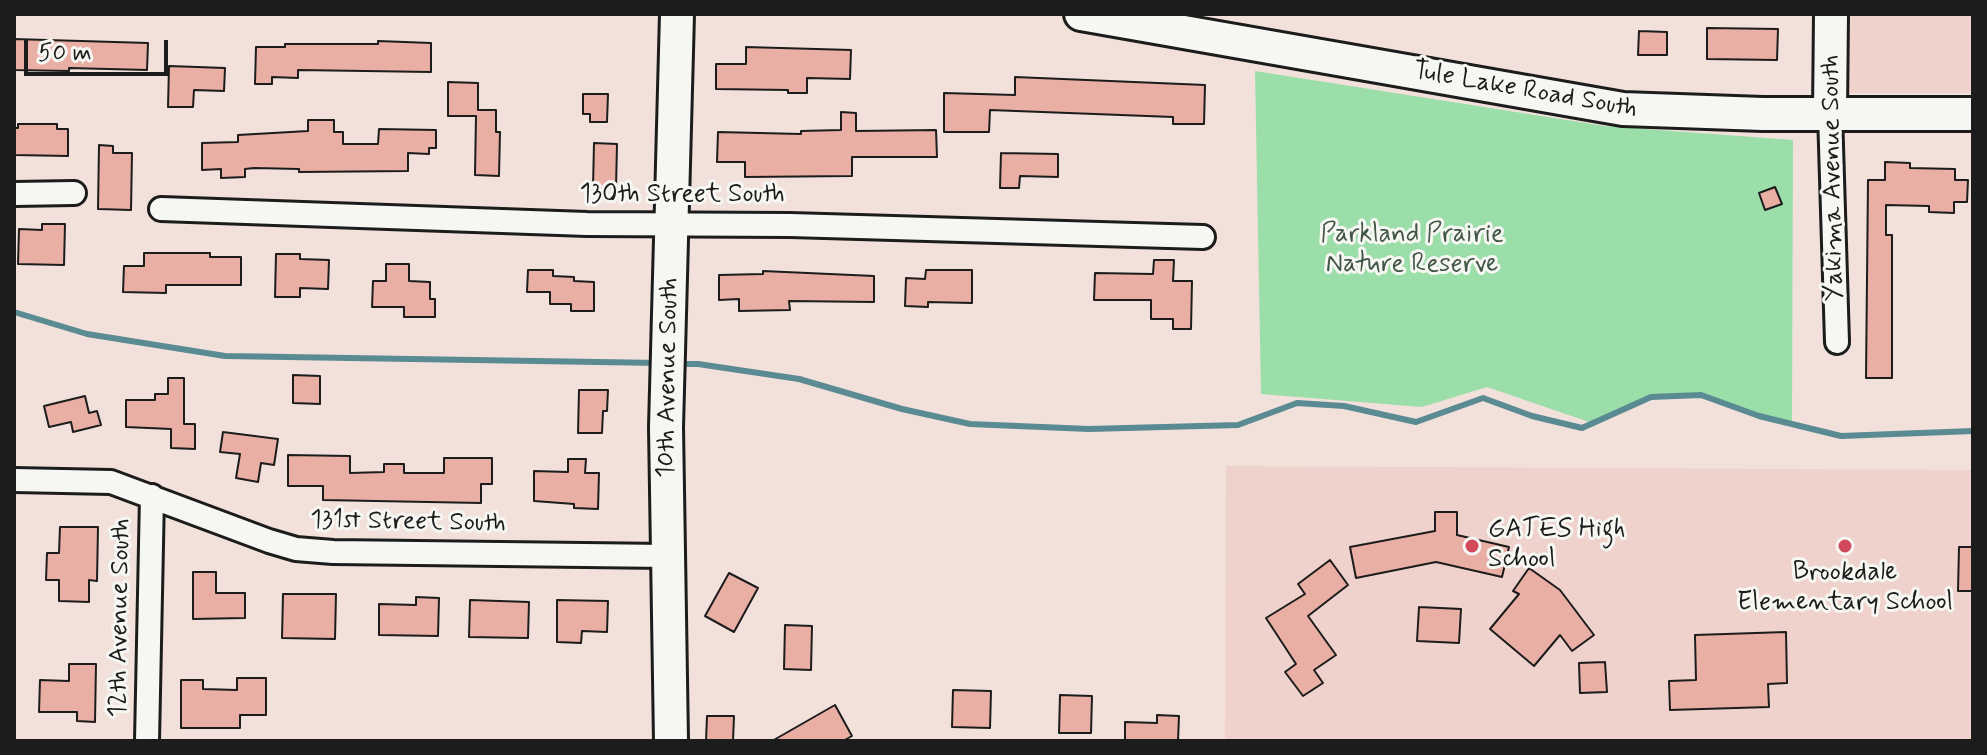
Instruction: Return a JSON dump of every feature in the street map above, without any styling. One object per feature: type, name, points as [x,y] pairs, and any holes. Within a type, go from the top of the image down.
[{"type":"street","name":"10th Avenue South","points":[[671,741],[666,427],[677,14]]},
{"type":"street","name":"Tule Lake Road South","points":[[1081,14],[1650,112],[1973,114]]},
{"type":"street","name":"Yakima Avenue South","points":[[1831,14],[1830,113],[1837,342]]},
{"type":"street","points":[[14,194],[74,193]]},
{"type":"street","name":"130th Street South","points":[[161,209],[1203,237]]},
{"type":"street","name":"131st Street South","points":[[14,480],[111,482],[296,549],[668,556]]},
{"type":"street","name":"12th Avenue South","points":[[147,741],[152,496]]},
{"type":"shaded area","points":[[1847,14],[1973,14],[1973,93],[1846,93]]},
{"type":"shaded area","name":"GATES High School","points":[[1226,466],[1973,470],[1973,741],[1225,741]]},
{"type":"green space","name":"Parkland Prairie Nature Reserve","points":[[1255,71],[1605,126],[1793,140],[1792,424],[1701,395],[1651,397],[1592,423],[1487,387],[1422,407],[1261,394]]},
{"type":"building","points":[[1707,28],[1778,29],[1777,60],[1707,59]]},
{"type":"building","points":[[1639,31],[1667,32],[1667,55],[1638,55]]},
{"type":"building","points":[[14,39],[148,43],[147,70],[14,70]]},
{"type":"building","points":[[378,41],[431,43],[431,72],[298,70],[298,78],[272,77],[272,84],[255,84],[256,47],[378,44]]},
{"type":"building","points":[[746,47],[851,50],[850,79],[807,78],[807,93],[716,89],[716,64],[746,64]]},
{"type":"building","points":[[169,66],[225,68],[224,91],[194,90],[193,107],[168,107]]},
{"type":"building","points":[[1015,77],[1205,85],[1204,124],[1173,124],[1173,117],[990,110],[989,132],[944,132],[944,93],[1015,95]]},
{"type":"building","points":[[448,82],[478,83],[478,110],[496,110],[496,132],[500,132],[499,176],[475,175],[476,116],[448,116]]},
{"type":"building","points":[[583,94],[608,94],[607,122],[590,122],[590,114],[583,114]]},
{"type":"building","points":[[841,112],[856,113],[856,131],[936,130],[937,157],[852,157],[852,176],[745,177],[745,162],[717,162],[718,132],[801,134],[801,131],[841,130]]},
{"type":"building","points":[[308,120],[334,120],[334,132],[343,132],[343,144],[378,144],[379,129],[436,130],[436,148],[429,148],[429,154],[408,153],[408,171],[299,172],[299,169],[254,168],[245,169],[245,177],[221,178],[221,169],[202,170],[202,143],[238,142],[238,135],[308,131]]},
{"type":"building","points":[[18,124],[57,124],[57,129],[68,129],[68,156],[14,155],[14,128],[18,128]]},
{"type":"building","points":[[594,143],[617,144],[616,188],[593,188]]},
{"type":"building","points":[[99,145],[113,146],[113,153],[132,153],[131,210],[98,209]]},
{"type":"building","points":[[1001,153],[1058,154],[1058,177],[1020,176],[1019,188],[1000,188]]},
{"type":"building","points":[[1885,162],[1910,163],[1910,168],[1955,169],[1955,180],[1968,180],[1967,202],[1954,202],[1954,213],[1929,212],[1929,206],[1886,205],[1886,235],[1892,235],[1892,378],[1866,378],[1868,180],[1885,180]]},
{"type":"building","points":[[1775,187],[1782,204],[1765,210],[1759,193]]},
{"type":"building","points":[[42,224],[65,224],[64,265],[18,264],[19,229],[42,230]]},
{"type":"building","points":[[144,253],[210,253],[210,257],[241,257],[241,285],[166,285],[166,293],[123,292],[124,266],[144,266]]},
{"type":"building","points":[[276,254],[300,254],[300,259],[329,260],[328,289],[300,288],[300,297],[275,297]]},
{"type":"building","points":[[1154,260],[1174,260],[1173,281],[1192,281],[1191,329],[1173,329],[1173,319],[1151,319],[1151,300],[1094,300],[1095,273],[1153,274]]},
{"type":"building","points":[[386,264],[409,264],[409,281],[430,282],[430,299],[435,299],[435,317],[404,317],[404,307],[372,307],[373,281],[386,281]]},
{"type":"building","points":[[528,270],[553,270],[553,276],[594,282],[594,311],[571,311],[571,304],[550,304],[550,292],[527,292]]},
{"type":"building","points":[[926,270],[972,270],[972,303],[928,302],[928,307],[905,306],[906,278],[925,279]]},
{"type":"building","points":[[763,271],[874,276],[874,302],[789,301],[790,310],[739,311],[739,299],[719,300],[719,275],[763,274]]},
{"type":"building","points":[[293,375],[320,376],[320,404],[293,403]]},
{"type":"building","points":[[168,378],[184,378],[184,424],[195,424],[195,449],[171,448],[171,429],[126,427],[126,400],[155,400],[155,394],[168,394]]},
{"type":"building","points":[[579,390],[608,390],[602,433],[578,433]]},
{"type":"building","points":[[85,396],[89,413],[97,411],[101,425],[73,432],[71,422],[49,427],[44,406]]},
{"type":"building","points":[[223,432],[278,439],[274,465],[261,463],[258,482],[236,478],[240,454],[220,452]]},
{"type":"building","points":[[288,455],[350,456],[350,473],[384,472],[384,464],[404,464],[404,473],[444,473],[444,458],[492,458],[492,484],[481,484],[481,503],[323,500],[323,486],[288,486]]},
{"type":"building","points":[[568,459],[586,459],[585,473],[599,473],[598,509],[534,501],[534,471],[568,472]]},
{"type":"building","points":[[1435,512],[1457,512],[1457,535],[1509,547],[1502,577],[1436,562],[1356,578],[1350,547],[1435,531]]},
{"type":"building","points":[[60,527],[98,527],[97,581],[89,580],[89,602],[59,601],[59,580],[46,580],[47,553],[59,553]]},
{"type":"building","points":[[1959,547],[1973,547],[1973,591],[1958,591]]},
{"type":"building","points":[[1330,560],[1348,585],[1308,616],[1336,655],[1314,670],[1323,683],[1303,696],[1285,672],[1296,664],[1266,618],[1305,594],[1298,584]]},
{"type":"building","points":[[1529,568],[1560,590],[1594,635],[1572,651],[1560,635],[1534,666],[1490,629],[1519,594],[1513,591]]},
{"type":"building","points":[[193,572],[216,572],[216,593],[245,593],[245,618],[193,619]]},
{"type":"building","points":[[729,573],[758,588],[734,632],[705,616]]},
{"type":"building","points":[[283,594],[336,594],[335,639],[282,638]]},
{"type":"building","points":[[416,597],[439,598],[438,636],[379,635],[379,604],[416,605]]},
{"type":"building","points":[[470,600],[529,602],[528,638],[469,637]]},
{"type":"building","points":[[557,600],[608,601],[607,632],[582,631],[581,643],[557,642]]},
{"type":"building","points":[[1419,607],[1461,609],[1459,643],[1417,641]]},
{"type":"building","points":[[785,625],[812,626],[811,670],[784,669]]},
{"type":"building","points":[[1786,632],[1787,683],[1768,684],[1769,707],[1670,710],[1669,681],[1696,680],[1695,635]]},
{"type":"building","points":[[1605,662],[1607,692],[1580,693],[1579,663]]},
{"type":"building","points":[[69,664],[96,664],[95,722],[77,721],[77,712],[39,712],[40,680],[69,681]]},
{"type":"building","points":[[237,678],[266,678],[266,715],[240,715],[240,728],[181,728],[181,680],[203,680],[203,689],[237,690]]},
{"type":"building","points":[[953,690],[991,691],[990,728],[952,727]]},
{"type":"building","points":[[1060,695],[1092,696],[1091,733],[1059,733]]},
{"type":"building","points":[[835,705],[852,736],[843,741],[772,741]]},
{"type":"building","points":[[1157,715],[1179,716],[1178,741],[1125,741],[1125,722],[1157,723]]},
{"type":"building","points":[[707,716],[734,716],[733,741],[706,741]]},
{"type":"waterway","points":[[14,312],[87,334],[225,356],[660,363]]},
{"type":"waterway","points":[[679,364],[799,379],[902,409],[970,424],[1089,429],[1238,425],[1297,403],[1344,406],[1416,422],[1483,398],[1532,416],[1582,428],[1651,397],[1701,395],[1759,416],[1841,436],[1973,431]]},
{"type":"place","name":"GATES High School","points":[[1472,546]]},
{"type":"place","name":"Brookdale Elementary School","points":[[1845,546]]}]
